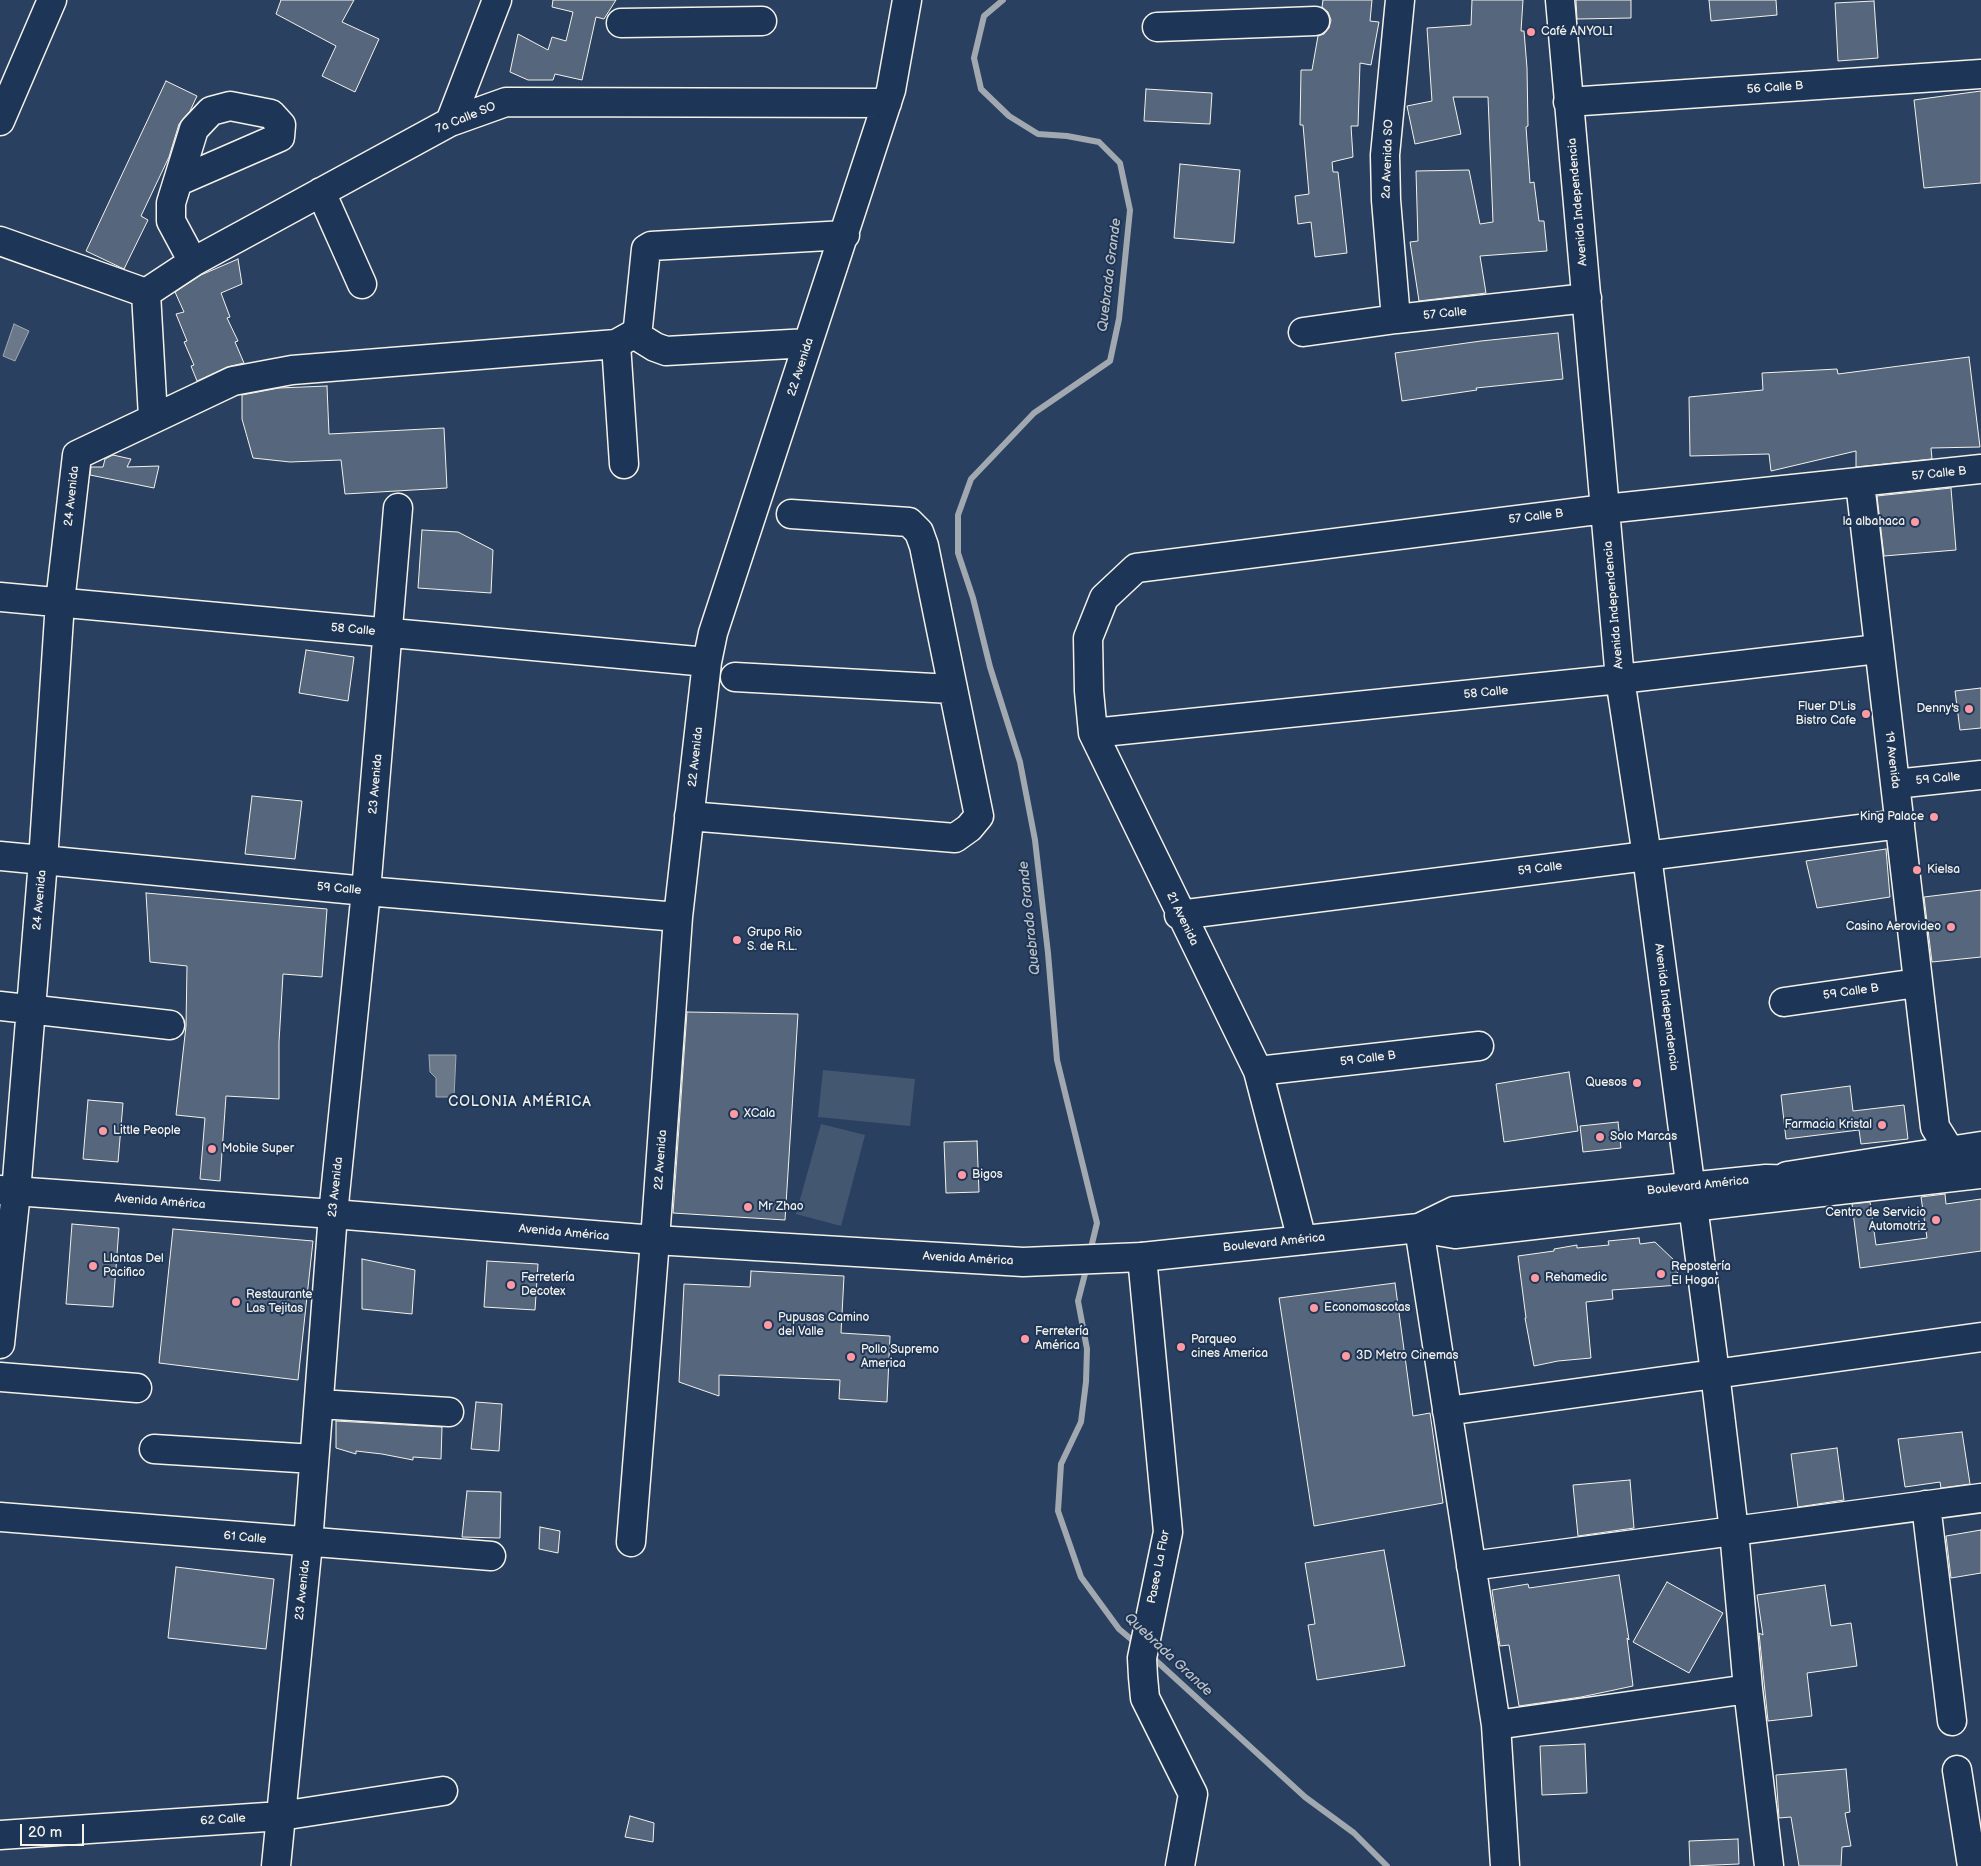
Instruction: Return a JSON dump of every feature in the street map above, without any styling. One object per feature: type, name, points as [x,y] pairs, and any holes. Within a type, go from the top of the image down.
[{"type":"street","points":[[0,121],[52,0]]},
{"type":"street","points":[[450,122],[497,0]]},
{"type":"street","name":"22 Avenida","points":[[631,1542],[656,1240],[678,917],[707,662],[714,633],[887,103],[907,0]]},
{"type":"street","name":"2a Avenida SO","points":[[1396,319],[1386,200],[1385,155],[1400,0]]},
{"type":"street","name":"Avenida Independencia","points":[[1560,0],[1620,679],[1647,856],[1715,1372],[1734,1531],[1748,1689],[1769,1866]]},
{"type":"street","points":[[621,23],[708,11],[762,21]]},
{"type":"street","points":[[1157,27],[1260,12],[1315,21]]},
{"type":"street","name":"56 Calle B","points":[[1568,102],[1981,74]]},
{"type":"street","name":"7a Calle SO","points":[[146,293],[193,262],[450,122],[506,102],[887,103]]},
{"type":"street","points":[[178,181],[171,203],[171,221],[193,262]]},
{"type":"street","points":[[321,192],[362,284]]},
{"type":"street","points":[[624,464],[625,339],[638,327],[648,248],[845,234]]},
{"type":"street","points":[[0,240],[146,293],[153,418],[233,381],[292,370],[625,339],[666,351],[808,343]]},
{"type":"street","name":"57 Calle","points":[[1303,332],[1396,319],[1587,298]]},
{"type":"street","name":"24 Avenida","points":[[0,1344],[8,1191],[31,1009],[60,602],[77,455],[153,418]]},
{"type":"street","name":"57 Calle B","points":[[1104,598],[1136,568],[1605,509],[1981,469]]},
{"type":"street","name":"19 Avenida","points":[[1860,482],[1935,1127],[1967,1152]]},
{"type":"street","name":"23 Avenida","points":[[276,1866],[308,1543],[333,1214],[366,891],[398,508]]},
{"type":"street","points":[[689,816],[955,838],[969,828],[979,816],[924,546],[919,532],[909,522],[791,514]]},
{"type":"street","name":"58 Calle","points":[[0,597],[707,662]]},
{"type":"street","name":"21 Avenida","points":[[1104,598],[1088,638],[1089,691],[1093,733],[1180,915],[1258,1071],[1302,1240]]},
{"type":"street","name":"58 Calle","points":[[1093,733],[1620,679],[1878,649]]},
{"type":"street","points":[[735,677],[952,689]]},
{"type":"street","name":"59 Calle","points":[[1895,784],[1981,775]]},
{"type":"street","name":"59 Calle","points":[[1180,915],[1900,824]]},
{"type":"street","name":"59 Calle","points":[[0,856],[366,891],[678,917]]},
{"type":"street","name":"59 Calle B","points":[[1784,1002],[1917,983]]},
{"type":"street","points":[[0,1006],[170,1025]]},
{"type":"street","name":"59 Calle B","points":[[1258,1071],[1479,1046]]},
{"type":"street","points":[[1914,1156],[1935,1127]]},
{"type":"street","points":[[1766,1180],[1914,1156],[1967,1152]]},
{"type":"street","name":"Boulevard América","points":[[1691,1198],[1766,1180],[1813,1180],[1967,1152]]},
{"type":"street","name":"Boulevard América","points":[[1135,1257],[1420,1228],[1455,1234],[1691,1198],[1981,1174]]},
{"type":"street","name":"Avenida América","points":[[8,1191],[333,1214],[656,1240],[1023,1262],[1135,1257]]},
{"type":"street","points":[[1420,1228],[1496,1725],[1505,1866]]},
{"type":"street","name":"Paseo La Flor","points":[[1135,1257],[1168,1532],[1142,1658],[1145,1698],[1193,1794],[1180,1866]]},
{"type":"street","points":[[1448,1411],[1715,1372],[1981,1337]]},
{"type":"street","points":[[0,1377],[137,1388]]},
{"type":"street","points":[[318,1404],[449,1412]]},
{"type":"street","points":[[154,1450],[314,1459]]},
{"type":"street","points":[[1471,1566],[1981,1498]]},
{"type":"street","points":[[1926,1505],[1952,1721]]},
{"type":"street","name":"61 Calle","points":[[0,1517],[308,1543],[491,1556]]},
{"type":"street","points":[[1496,1725],[1748,1689]]},
{"type":"street","points":[[1956,1770],[1972,1866]]},
{"type":"street","name":"62 Calle","points":[[0,1835],[281,1816],[444,1791]]},
{"type":"shaded area","points":[[14,324],[29,331],[15,361],[3,356]]},
{"type":"shaded area","points":[[429,1055],[456,1055],[454,1097],[436,1097],[436,1078],[430,1072]]},
{"type":"shaded area","points":[[823,1070],[915,1079],[910,1126],[818,1117]]},
{"type":"shaded area","points":[[821,1124],[865,1135],[841,1226],[796,1214]]},
{"type":"building","points":[[281,0],[354,0],[342,22],[379,39],[355,92],[322,76],[336,46],[276,14]]},
{"type":"building","points":[[553,0],[616,0],[604,19],[596,17],[582,80],[555,74],[553,80],[528,80],[510,72],[518,34],[548,50],[552,37],[566,41],[573,12],[552,7]]},
{"type":"building","points":[[1323,0],[1372,0],[1370,21],[1379,22],[1371,65],[1360,63],[1358,126],[1351,126],[1353,157],[1332,162],[1333,172],[1338,172],[1347,253],[1315,257],[1311,222],[1298,224],[1295,196],[1309,194],[1303,125],[1300,125],[1301,70],[1312,70],[1318,36],[1324,34],[1329,28],[1331,20],[1328,12],[1322,7]]},
{"type":"building","points":[[1472,0],[1523,0],[1521,31],[1524,31],[1527,68],[1528,126],[1526,127],[1530,183],[1534,182],[1539,221],[1544,221],[1547,251],[1480,256],[1486,293],[1419,301],[1410,242],[1418,241],[1416,171],[1469,170],[1480,224],[1493,222],[1488,97],[1453,97],[1461,134],[1415,144],[1407,106],[1432,101],[1427,28],[1471,25]]},
{"type":"building","points":[[1576,0],[1631,0],[1631,18],[1577,19]]},
{"type":"building","points":[[1709,0],[1776,0],[1777,15],[1711,21]]},
{"type":"building","points":[[1874,1],[1878,58],[1838,61],[1835,3]]},
{"type":"building","points":[[166,81],[197,96],[190,111],[179,124],[169,157],[141,216],[148,220],[124,269],[86,251]]},
{"type":"building","points":[[1146,89],[1212,93],[1210,124],[1144,121]]},
{"type":"building","points":[[1981,91],[1981,183],[1924,188],[1914,100]]},
{"type":"building","points":[[1180,164],[1240,170],[1234,243],[1174,238]]},
{"type":"building","points":[[238,259],[242,284],[221,293],[230,317],[227,318],[238,341],[235,342],[244,363],[227,367],[197,381],[191,366],[194,365],[184,342],[187,341],[176,314],[184,312],[175,292],[201,275]]},
{"type":"building","points":[[1558,333],[1563,379],[1476,388],[1477,390],[1402,401],[1395,353]]},
{"type":"building","points":[[1969,357],[1980,447],[1931,448],[1932,459],[1856,467],[1856,451],[1771,471],[1769,454],[1690,456],[1689,397],[1763,390],[1762,373],[1837,369],[1838,374]]},
{"type":"building","points":[[327,386],[329,434],[444,428],[447,488],[345,494],[341,460],[290,462],[253,458],[242,419],[242,395],[279,388]]},
{"type":"building","points":[[113,455],[131,459],[127,467],[159,466],[154,488],[90,475],[91,467],[103,467],[105,459]]},
{"type":"building","name":"la albahaca","points":[[1951,488],[1956,550],[1884,556],[1877,496]]},
{"type":"building","points":[[422,530],[458,532],[493,550],[491,593],[418,588]]},
{"type":"building","points":[[306,650],[354,657],[348,701],[299,693]]},
{"type":"building","name":"Denny's","points":[[1981,688],[1981,728],[1960,730],[1955,691]]},
{"type":"building","points":[[252,796],[302,801],[295,859],[245,854]]},
{"type":"building","points":[[1886,849],[1890,897],[1817,908],[1806,861]]},
{"type":"building","name":"Casino Aerovideo","points":[[1981,890],[1981,957],[1932,962],[1924,897]]},
{"type":"building","points":[[146,893],[327,909],[322,977],[283,974],[279,1042],[279,1099],[226,1096],[220,1181],[200,1179],[205,1118],[176,1115],[186,1026],[187,966],[150,962]]},
{"type":"building","name":"XCala","points":[[687,1012],[798,1014],[785,1220],[673,1213]]},
{"type":"building","points":[[1569,1072],[1578,1131],[1504,1142],[1496,1084]]},
{"type":"building","points":[[1850,1086],[1853,1111],[1904,1105],[1908,1139],[1861,1144],[1859,1130],[1786,1139],[1781,1095]]},
{"type":"building","name":"Little People","points":[[88,1100],[123,1103],[118,1162],[83,1159]]},
{"type":"building","name":"Solo Marcas","points":[[1618,1122],[1621,1148],[1583,1152],[1580,1126]]},
{"type":"building","name":"Bigos","points":[[977,1141],[979,1192],[946,1193],[944,1142]]},
{"type":"building","name":"Centro de Servicio Automotriz","points":[[1945,1194],[1946,1204],[1981,1199],[1981,1251],[1860,1268],[1852,1204],[1870,1202],[1876,1245],[1927,1238],[1921,1197]]},
{"type":"building","name":"Llantas Del Pacifico","points":[[72,1224],[119,1228],[113,1307],[66,1304]]},
{"type":"building","name":"Restaurante Las Tejitas","points":[[173,1229],[313,1241],[298,1380],[159,1363]]},
{"type":"building","points":[[1639,1238],[1640,1244],[1655,1242],[1676,1262],[1679,1285],[1612,1290],[1613,1299],[1586,1302],[1591,1358],[1558,1361],[1534,1366],[1525,1318],[1518,1256],[1554,1251],[1554,1249],[1577,1245],[1577,1248],[1609,1245],[1608,1241]]},
{"type":"building","points":[[362,1259],[415,1270],[412,1314],[362,1309]]},
{"type":"building","name":"Ferretería Decotex","points":[[487,1261],[538,1264],[535,1310],[484,1307]]},
{"type":"building","points":[[751,1271],[844,1276],[841,1333],[890,1336],[887,1402],[839,1399],[840,1380],[719,1375],[719,1396],[679,1382],[684,1284],[750,1287]]},
{"type":"building","name":"3D Metro Cinemas","points":[[1395,1283],[1413,1416],[1430,1413],[1443,1503],[1314,1526],[1279,1298]]},
{"type":"building","points":[[476,1402],[502,1404],[499,1451],[471,1449]]},
{"type":"building","points":[[336,1421],[442,1427],[441,1459],[413,1457],[413,1460],[356,1451],[356,1454],[336,1448]]},
{"type":"building","points":[[1962,1432],[1970,1484],[1941,1488],[1940,1482],[1905,1487],[1898,1439]]},
{"type":"building","points":[[1837,1448],[1844,1500],[1798,1507],[1791,1454]]},
{"type":"building","points":[[1630,1480],[1634,1528],[1578,1536],[1573,1485]]},
{"type":"building","points":[[467,1491],[501,1492],[500,1538],[462,1537]]},
{"type":"building","points":[[540,1527],[560,1531],[558,1553],[539,1549]]},
{"type":"building","points":[[1981,1530],[1981,1573],[1951,1578],[1946,1536]]},
{"type":"building","points":[[1384,1550],[1405,1666],[1317,1680],[1308,1625],[1315,1624],[1305,1563]]},
{"type":"building","points":[[176,1567],[274,1579],[266,1649],[168,1638]]},
{"type":"building","points":[[1619,1575],[1629,1640],[1627,1638],[1633,1686],[1581,1697],[1519,1706],[1509,1645],[1500,1646],[1492,1590],[1528,1584],[1529,1588]]},
{"type":"building","points":[[1667,1582],[1723,1613],[1689,1673],[1633,1642]]},
{"type":"building","points":[[1825,1585],[1831,1626],[1851,1623],[1857,1666],[1807,1673],[1812,1716],[1768,1721],[1759,1633],[1763,1635],[1757,1595]]},
{"type":"building","points":[[1585,1744],[1587,1793],[1542,1795],[1540,1746]]},
{"type":"building","points":[[1846,1769],[1850,1812],[1845,1813],[1851,1846],[1842,1847],[1841,1866],[1799,1866],[1791,1817],[1779,1818],[1776,1775]]},
{"type":"building","points":[[630,1816],[654,1823],[653,1842],[625,1837]]},
{"type":"building","points":[[1738,1839],[1739,1864],[1690,1866],[1689,1841]]},
{"type":"waterway","name":"Quebrada Grande","points":[[1003,0],[984,16],[974,58],[981,89],[1009,116],[1038,134],[1067,136],[1099,142],[1120,163],[1130,210],[1119,319],[1110,361],[1034,413],[971,479],[958,515],[958,553],[973,598],[990,667],[1020,762],[1035,840],[1048,953],[1057,1060],[1097,1223],[1090,1252]]},
{"type":"waterway","name":"Quebrada Grande","points":[[1087,1266],[1078,1301],[1087,1349],[1086,1382],[1081,1422],[1061,1464],[1058,1511],[1081,1577],[1119,1629],[1138,1645]]},
{"type":"waterway","name":"Quebrada Grande","points":[[1151,1656],[1305,1797],[1354,1833],[1387,1866]]},
{"type":"place","name":"Café ANYOLI","points":[[1531,32]]},
{"type":"place","name":"la albahaca","points":[[1915,522]]},
{"type":"place","name":"Denny's","points":[[1969,709]]},
{"type":"place","name":"Fluer D'Lis Bistro Cafe","points":[[1866,714]]},
{"type":"place","name":"King Palace","points":[[1934,817]]},
{"type":"place","name":"Kielsa","points":[[1917,870]]},
{"type":"place","name":"Casino Aerovideo","points":[[1951,927]]},
{"type":"place","name":"Grupo Rio S. de R.L.","points":[[737,940]]},
{"type":"place","name":"Quesos","points":[[1637,1083]]},
{"type":"place","name":"XCala","points":[[734,1114]]},
{"type":"place","name":"Farmacia Kristal","points":[[1882,1125]]},
{"type":"place","name":"Little People","points":[[103,1131]]},
{"type":"place","name":"Solo Marcas","points":[[1600,1137]]},
{"type":"place","name":"Mobile Super","points":[[212,1149]]},
{"type":"place","name":"Bigos","points":[[962,1175]]},
{"type":"place","name":"Mr Zhao","points":[[748,1207]]},
{"type":"place","name":"Centro de Servicio Automotriz","points":[[1936,1220]]},
{"type":"place","name":"Llantas Del Pacifico","points":[[93,1266]]},
{"type":"place","name":"Repostería El Hogar","points":[[1661,1274]]},
{"type":"place","name":"Rehamedic","points":[[1535,1278]]},
{"type":"place","name":"Ferretería Decotex","points":[[511,1285]]},
{"type":"place","name":"Restaurante Las Tejitas","points":[[236,1302]]},
{"type":"place","name":"Economascotas","points":[[1314,1308]]},
{"type":"place","name":"Pupusas Camino del Valle","points":[[768,1325]]},
{"type":"place","name":"Ferretería América","points":[[1025,1339]]},
{"type":"place","name":"Parqueo cines America","points":[[1181,1347]]},
{"type":"place","name":"3D Metro Cinemas","points":[[1346,1356]]},
{"type":"place","name":"Pollo Supremo America","points":[[851,1357]]},
{"type":"district","name":"COLONIA AMÉRICA","points":[[520,1102]]}]
